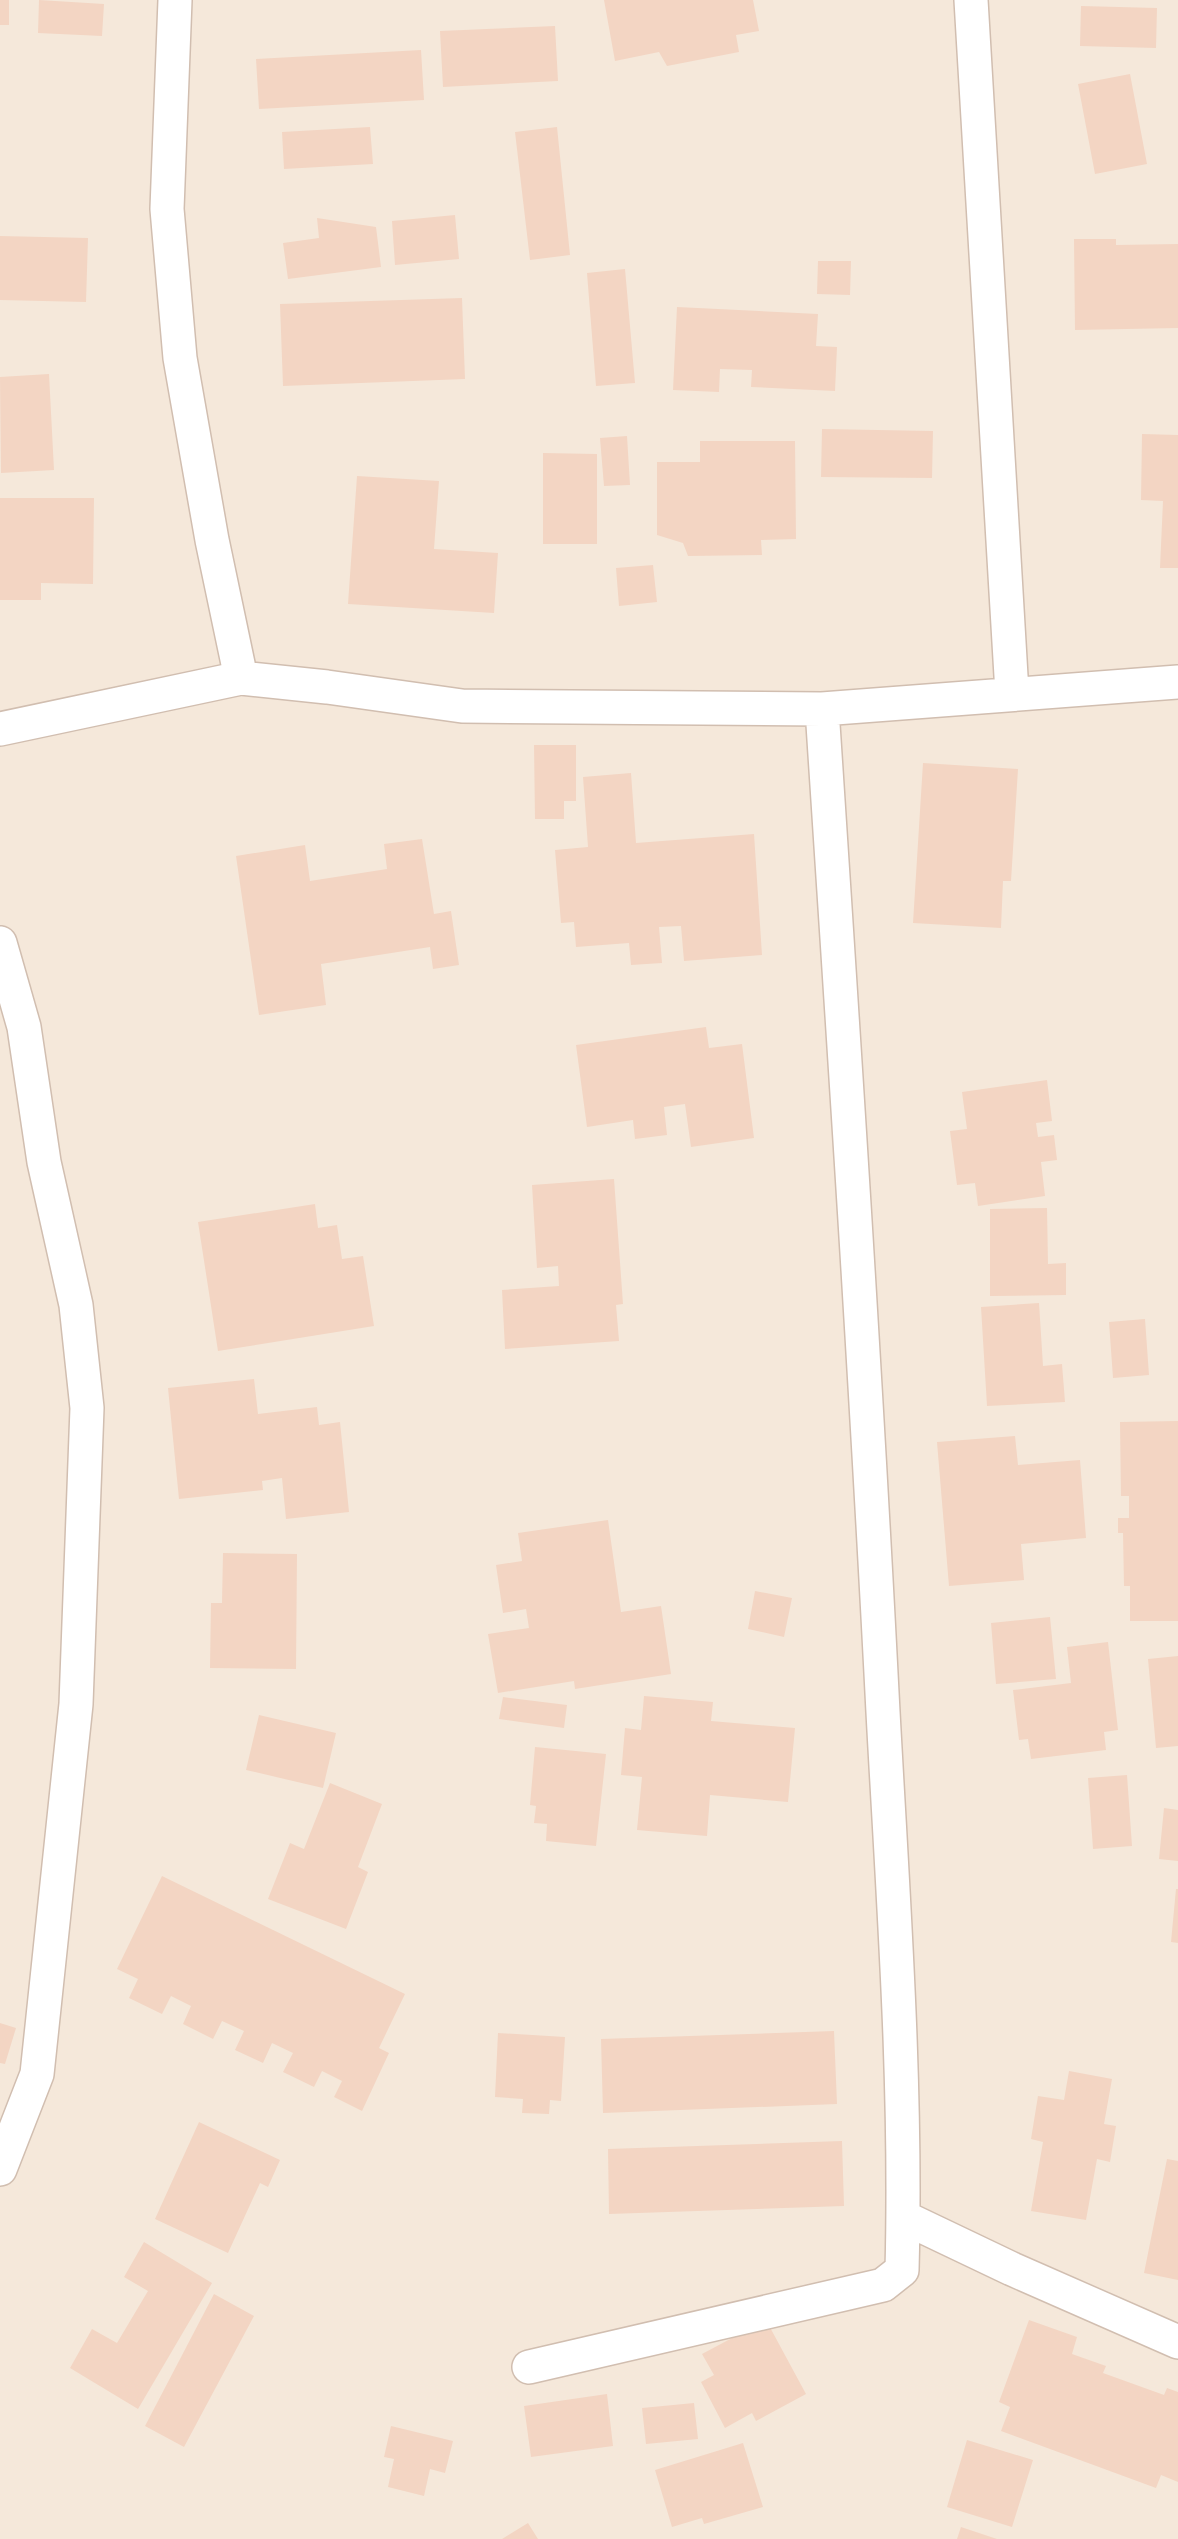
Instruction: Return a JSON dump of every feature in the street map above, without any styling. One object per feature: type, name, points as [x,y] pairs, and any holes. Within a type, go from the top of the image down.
[{"type":"street","points":[[175,0],[167,209],[180,358],[212,540],[241,678]]},
{"type":"street","points":[[971,0],[1012,693]]},
{"type":"street","points":[[0,729],[241,678],[327,687],[462,706],[822,709],[1178,682]]},
{"type":"street","points":[[529,2367],[883,2284],[902,2270],[898,1999],[867,1402],[822,709]]},
{"type":"street","points":[[0,943],[24,1028],[44,1162],[75,1305],[87,1408],[76,1704],[37,2074],[0,2169]]},
{"type":"street","points":[[903,2217],[1012,2269],[1178,2342]]},
{"type":"shaded area","points":[[0,0],[1178,0],[1178,2539],[0,2539]]},
{"type":"building","points":[[0,0],[9,0],[9,25],[0,25]]},
{"type":"building","points":[[39,0],[104,4],[102,36],[38,33]]},
{"type":"building","points":[[604,0],[753,0],[759,31],[736,35],[739,52],[667,66],[659,52],[615,61]]},
{"type":"building","points":[[1081,6],[1157,8],[1156,48],[1080,46]]},
{"type":"building","points":[[555,26],[558,81],[443,87],[440,31]]},
{"type":"building","points":[[421,50],[424,100],[259,109],[256,59]]},
{"type":"building","points":[[1130,74],[1147,164],[1095,174],[1078,84]]},
{"type":"building","points":[[370,127],[373,164],[284,169],[282,132]]},
{"type":"building","points":[[557,127],[570,255],[530,260],[515,132]]},
{"type":"building","points":[[455,215],[459,259],[395,265],[392,221]]},
{"type":"building","points":[[317,218],[376,227],[381,267],[288,279],[283,243],[319,238]]},
{"type":"building","points":[[0,236],[88,238],[86,302],[0,300]]},
{"type":"building","points":[[1074,239],[1116,239],[1116,245],[1178,244],[1178,328],[1075,330]]},
{"type":"building","points":[[818,261],[851,261],[850,295],[817,294]]},
{"type":"building","points":[[625,269],[635,383],[596,386],[587,273]]},
{"type":"building","points":[[462,298],[465,379],[283,386],[280,304]]},
{"type":"building","points":[[677,307],[818,314],[816,346],[837,347],[835,391],[751,387],[752,370],[720,369],[719,392],[673,390]]},
{"type":"building","points":[[49,374],[54,470],[1,473],[0,377]]},
{"type":"building","points":[[822,429],[933,431],[932,478],[821,477]]},
{"type":"building","points":[[1142,434],[1178,435],[1178,568],[1160,568],[1163,501],[1141,500]]},
{"type":"building","points":[[627,436],[630,485],[604,486],[600,438]]},
{"type":"building","points":[[700,441],[795,441],[796,539],[761,540],[762,555],[688,556],[683,543],[657,535],[657,462],[700,462]]},
{"type":"building","points":[[543,453],[597,454],[597,544],[543,544]]},
{"type":"building","points":[[357,476],[439,481],[434,549],[498,553],[494,613],[348,604]]},
{"type":"building","points":[[0,498],[94,498],[93,584],[41,583],[41,600],[0,600]]},
{"type":"building","points":[[653,565],[657,602],[619,606],[616,568]]},
{"type":"building","points":[[534,745],[576,745],[576,801],[564,801],[564,819],[535,819]]},
{"type":"building","points":[[923,763],[1018,769],[1011,881],[1003,881],[1001,928],[913,923]]},
{"type":"building","points":[[631,773],[636,843],[754,834],[762,955],[684,961],[681,926],[659,927],[662,963],[631,965],[629,943],[576,947],[574,922],[561,923],[555,850],[588,847],[583,777]]},
{"type":"building","points":[[422,839],[434,914],[451,911],[459,965],[433,969],[430,947],[321,964],[326,1005],[259,1015],[236,856],[305,845],[310,881],[387,869],[384,844]]},
{"type":"building","points":[[706,1027],[709,1048],[742,1044],[754,1138],[691,1147],[685,1104],[664,1107],[667,1135],[635,1139],[633,1120],[587,1127],[576,1045]]},
{"type":"building","points":[[1047,1080],[1052,1121],[1036,1123],[1038,1137],[1054,1135],[1057,1160],[1041,1162],[1045,1196],[978,1206],[975,1183],[957,1185],[950,1131],[967,1129],[962,1092]]},
{"type":"building","points":[[614,1179],[623,1304],[616,1305],[619,1341],[505,1349],[502,1290],[559,1286],[558,1266],[537,1268],[532,1185]]},
{"type":"building","points":[[315,1204],[318,1228],[337,1225],[342,1259],[363,1256],[374,1326],[218,1351],[198,1222]]},
{"type":"building","points":[[1047,1208],[1048,1264],[1066,1263],[1066,1295],[990,1296],[990,1209]]},
{"type":"building","points":[[1039,1303],[1043,1366],[1062,1364],[1065,1402],[987,1406],[981,1307]]},
{"type":"building","points":[[1145,1319],[1149,1375],[1113,1378],[1109,1322]]},
{"type":"building","points":[[254,1379],[258,1414],[317,1407],[319,1425],[340,1422],[349,1512],[286,1519],[282,1478],[262,1481],[263,1490],[179,1499],[168,1388]]},
{"type":"building","points":[[1178,1421],[1178,1621],[1130,1621],[1130,1586],[1124,1586],[1123,1533],[1118,1533],[1118,1518],[1129,1518],[1129,1496],[1121,1496],[1120,1422]]},
{"type":"building","points":[[1015,1436],[1018,1465],[1080,1460],[1086,1538],[1021,1544],[1024,1580],[949,1586],[937,1442]]},
{"type":"building","points":[[608,1520],[621,1612],[661,1606],[671,1674],[575,1689],[574,1681],[498,1693],[488,1634],[529,1628],[526,1609],[503,1613],[496,1565],[522,1561],[518,1533]]},
{"type":"building","points":[[223,1553],[297,1554],[296,1669],[210,1668],[211,1603],[222,1603]]},
{"type":"building","points":[[755,1591],[792,1598],[784,1637],[748,1629]]},
{"type":"building","points":[[1050,1617],[1056,1679],[996,1684],[991,1623]]},
{"type":"building","points":[[1108,1642],[1118,1730],[1104,1732],[1106,1750],[1031,1759],[1028,1739],[1019,1740],[1013,1690],[1071,1683],[1067,1647]]},
{"type":"building","points":[[1178,1656],[1178,1746],[1156,1748],[1148,1659]]},
{"type":"building","points":[[644,1696],[713,1702],[711,1721],[795,1728],[788,1802],[710,1795],[707,1836],[637,1830],[642,1777],[621,1775],[625,1728],[641,1730]]},
{"type":"building","points":[[503,1697],[567,1705],[564,1728],[499,1719]]},
{"type":"building","points":[[259,1715],[336,1733],[323,1788],[246,1770]]},
{"type":"building","points":[[535,1747],[606,1754],[596,1846],[546,1841],[547,1824],[534,1823],[536,1806],[530,1805]]},
{"type":"building","points":[[1127,1775],[1132,1846],[1093,1849],[1088,1778]]},
{"type":"building","points":[[330,1783],[382,1804],[358,1867],[368,1872],[346,1929],[268,1899],[290,1843],[304,1849]]},
{"type":"building","points":[[1164,1808],[1178,1810],[1178,1861],[1159,1859]]},
{"type":"building","points":[[162,1876],[405,1994],[379,2048],[389,2053],[362,2111],[334,2097],[342,2081],[322,2071],[314,2087],[283,2072],[293,2053],[272,2043],[263,2063],[235,2050],[244,2031],[222,2021],[213,2039],[183,2024],[191,2006],[171,1996],[162,2014],[129,1998],[138,1979],[117,1969]]},
{"type":"building","points":[[1176,1889],[1178,1889],[1178,1943],[1171,1942]]},
{"type":"building","points":[[0,2023],[16,2028],[5,2064],[0,2063]]},
{"type":"building","points":[[834,2031],[837,2104],[603,2113],[601,2039]]},
{"type":"building","points":[[498,2033],[565,2037],[561,2101],[550,2100],[549,2114],[522,2113],[523,2099],[495,2097]]},
{"type":"building","points":[[1069,2071],[1112,2079],[1104,2124],[1116,2126],[1110,2162],[1097,2159],[1086,2220],[1031,2211],[1043,2142],[1031,2139],[1038,2096],[1064,2100]]},
{"type":"building","points":[[199,2122],[280,2160],[268,2187],[260,2183],[228,2253],[155,2219]]},
{"type":"building","points":[[842,2141],[844,2206],[609,2214],[608,2149]]},
{"type":"building","points":[[1167,2159],[1178,2161],[1178,2280],[1144,2273]]},
{"type":"building","points":[[144,2242],[212,2283],[138,2409],[70,2368],[92,2329],[117,2343],[148,2291],[124,2277]]},
{"type":"building","points":[[214,2294],[254,2316],[184,2447],[145,2426]]},
{"type":"building","points":[[766,2320],[806,2394],[756,2421],[752,2413],[725,2428],[701,2382],[714,2375],[702,2354]]},
{"type":"building","points":[[1029,2320],[1077,2337],[1072,2354],[1106,2366],[1103,2373],[1164,2395],[1167,2388],[1178,2392],[1178,2482],[1161,2475],[1156,2488],[1001,2431],[1010,2407],[999,2402]]},
{"type":"building","points":[[607,2394],[613,2446],[531,2457],[524,2406]]},
{"type":"building","points":[[694,2403],[698,2439],[646,2444],[642,2408]]},
{"type":"building","points":[[391,2426],[453,2441],[445,2473],[430,2469],[424,2496],[388,2487],[394,2459],[384,2457]]},
{"type":"building","points":[[967,2440],[1033,2460],[1012,2527],[947,2507]]},
{"type":"building","points":[[743,2443],[763,2507],[704,2524],[702,2518],[672,2527],[655,2470]]},
{"type":"building","points":[[528,2523],[538,2539],[502,2539]]},
{"type":"building","points":[[961,2527],[997,2539],[957,2539]]}]
